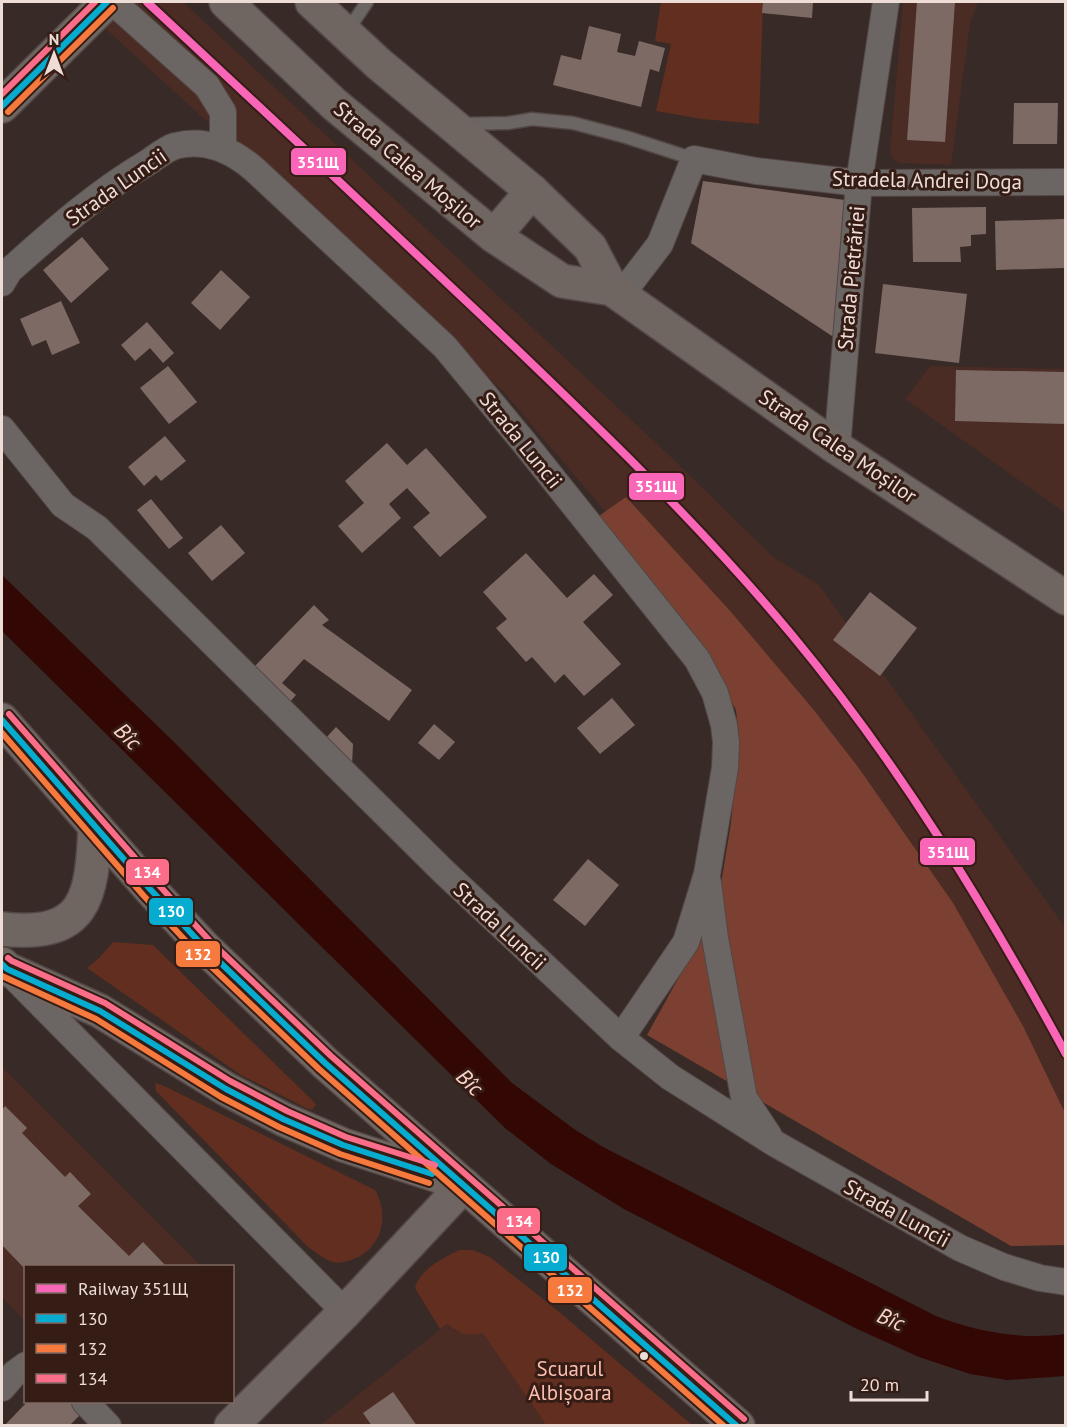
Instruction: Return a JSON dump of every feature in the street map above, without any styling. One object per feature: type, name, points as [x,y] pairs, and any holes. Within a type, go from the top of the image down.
[{"type":"main road","points":[[2,106],[107,2]]},
{"type":"main road","name":"Strada Calea Moșilor","points":[[226,2],[334,104],[494,236],[562,281],[617,292]]},
{"type":"main road","name":"Strada Calea Moșilor","points":[[312,2],[379,64],[532,191],[590,247],[617,292],[837,448],[1065,598]]},
{"type":"main road","points":[[494,236],[532,191]]},
{"type":"main road","points":[[2,720],[204,947],[325,1063],[738,1425]]},
{"type":"main road","points":[[2,929],[24,932],[51,929],[73,917],[84,899],[90,880],[95,826]]},
{"type":"main road","points":[[4,966],[100,1011],[226,1089],[283,1119],[343,1145],[464,1185]]},
{"type":"main road","points":[[231,1425],[345,1312],[464,1185]]},
{"type":"street","points":[[113,2],[207,86],[223,112],[224,148]]},
{"type":"street","name":"Strada Pietrăriei","points":[[837,448],[859,183],[886,2]]},
{"type":"street","name":"Strada Luncii","points":[[2,283],[9,271],[78,210],[157,157],[174,147],[202,144],[224,148],[240,156],[444,347],[522,440],[697,658],[715,693],[724,724],[725,768],[707,874],[686,942],[621,1038]]},
{"type":"street","points":[[617,292],[660,244],[694,159]]},
{"type":"street","name":"Stradela Andrei Doga","points":[[694,159],[756,171],[859,183],[1065,182]]},
{"type":"street","name":"Strada Luncii","points":[[2,429],[63,505],[97,528],[444,872],[621,1038],[670,1077],[774,1143],[960,1248],[1004,1267],[1040,1278],[1065,1282]]},
{"type":"street","points":[[707,874],[715,938],[744,1098],[774,1143]]},
{"type":"street","points":[[4,966],[345,1312]]},
{"type":"street","points":[[2,1388],[24,1367]]},
{"type":"street","points":[[87,1403],[108,1425]]},
{"type":"lane","points":[[346,33],[367,2]]},
{"type":"lane","points":[[451,124],[508,123],[532,119],[573,123],[694,159]]},
{"type":"shaded area","points":[[76,2],[183,2],[673,459],[772,556],[819,585],[1065,927],[1065,1243],[651,565],[502,390]]},
{"type":"shaded area","points":[[903,2],[978,2],[970,24],[951,165],[899,163],[892,158],[890,150]]},
{"type":"shaded area","points":[[930,366],[1065,369],[1065,513],[905,399]]},
{"type":"shaded area","points":[[626,497],[731,612],[813,709],[858,767],[953,903],[1023,1026],[1065,1113],[1065,1245],[1011,1246],[647,1035],[717,908],[731,823],[739,736],[736,710],[715,673],[599,516]]},
{"type":"shaded area","points":[[2,1067],[200,1265],[24,1265],[24,1320],[2,1297]]},
{"type":"shaded area","points":[[447,1324],[456,1331],[476,1335],[483,1332],[546,1425],[319,1426]]},
{"type":"green space","points":[[661,2],[763,2],[759,124],[702,119],[656,111],[671,44],[655,41]]},
{"type":"green space","points":[[113,942],[153,945],[316,1105],[311,1110],[241,1075],[87,968]]},
{"type":"green space","points":[[155,1083],[375,1190],[382,1209],[378,1238],[365,1253],[339,1263],[326,1259],[308,1247],[156,1091]]},
{"type":"green space","name":"Scuarul Albișoara","points":[[459,1250],[473,1250],[490,1257],[558,1311],[692,1425],[546,1425],[483,1333],[464,1334],[447,1324],[440,1329],[415,1288],[427,1270]]},
{"type":"water","name":"Bîc","points":[[2,575],[178,746],[512,1083],[574,1129],[603,1147],[936,1316],[1000,1333],[1032,1336],[1065,1334],[1065,1376],[1007,1380],[970,1374],[919,1357],[855,1328],[624,1209],[551,1164],[505,1128],[2,631]]},
{"type":"building","points":[[763,2],[813,2],[812,18],[762,13]]},
{"type":"building","points":[[917,2],[955,2],[945,142],[907,140]]},
{"type":"building","points":[[589,26],[621,34],[617,52],[635,56],[639,41],[665,48],[659,72],[650,69],[641,107],[553,85],[561,55],[581,60]]},
{"type":"building","points":[[1014,103],[1058,103],[1057,144],[1013,144]]},
{"type":"building","points":[[703,181],[845,200],[835,338],[691,243]]},
{"type":"building","points":[[986,207],[986,234],[971,235],[971,246],[960,247],[961,262],[913,262],[912,208]]},
{"type":"building","points":[[1064,219],[1064,268],[996,270],[995,221]]},
{"type":"building","points":[[82,237],[109,269],[71,303],[43,270]]},
{"type":"building","points":[[221,270],[250,297],[220,330],[191,303]]},
{"type":"building","points":[[883,284],[967,294],[959,363],[875,353]]},
{"type":"building","points":[[61,301],[80,343],[52,355],[46,340],[32,346],[20,319]]},
{"type":"building","points":[[147,322],[174,353],[163,363],[150,348],[135,361],[121,345]]},
{"type":"building","points":[[168,366],[197,402],[169,424],[140,388]]},
{"type":"building","points":[[956,370],[1066,372],[1066,424],[955,421]]},
{"type":"building","points":[[165,436],[186,461],[161,481],[156,475],[144,486],[128,467]]},
{"type":"building","points":[[387,443],[407,465],[426,448],[487,517],[440,557],[413,527],[430,513],[407,488],[389,504],[401,518],[362,553],[338,526],[364,503],[345,481]]},
{"type":"building","points":[[151,499],[183,538],[169,549],[137,510]]},
{"type":"building","points":[[221,525],[245,553],[212,581],[188,553]]},
{"type":"building","points":[[526,553],[567,598],[594,574],[613,595],[583,622],[621,664],[584,696],[564,674],[555,683],[532,657],[526,662],[496,628],[507,619],[483,592]]},
{"type":"building","points":[[870,592],[917,628],[880,676],[833,640]]},
{"type":"building","points":[[314,605],[329,620],[322,625],[412,690],[389,721],[304,659],[282,683],[296,695],[288,704],[250,671]]},
{"type":"building","points":[[612,698],[635,725],[600,754],[577,728]]},
{"type":"building","points":[[434,724],[455,742],[439,760],[418,743]]},
{"type":"building","points":[[336,727],[353,744],[352,766],[324,740]]},
{"type":"building","points":[[588,859],[619,885],[585,926],[553,900]]},
{"type":"building","points":[[5,1106],[27,1128],[22,1133],[65,1177],[70,1172],[91,1194],[78,1206],[129,1256],[143,1242],[165,1265],[24,1265],[24,1268],[2,1245],[2,1110]]},
{"type":"building","points":[[393,1392],[417,1426],[372,1426],[363,1413]]},
{"type":"building","points":[[26,1403],[80,1403],[86,1409],[69,1426],[4,1426]]},
{"type":"rail line","name":"351Щ","points":[[147,2],[562,393],[642,471],[756,593],[831,684],[905,786],[972,891],[1066,1054]]},
{"type":"transit line","name":"134","points":[[2,94],[95,2]]},
{"type":"transit line","name":"130","points":[[2,106],[107,2]]},
{"type":"transit line","name":"132","points":[[8,112],[113,8]]},
{"type":"transit line","name":"134","points":[[9,714],[210,941],[331,1056],[744,1419]]},
{"type":"transit line","name":"130","points":[[2,720],[204,947],[325,1063],[737,1426]]},
{"type":"transit line","name":"132","points":[[2,733],[143,895],[197,953],[319,1069],[724,1426]]},
{"type":"transit line","name":"134","points":[[8,958],[105,1003],[230,1081],[287,1111],[346,1137],[435,1165]]},
{"type":"transit line","name":"130","points":[[2,964],[7,969],[100,1011],[226,1089],[283,1119],[343,1145],[432,1174]]},
{"type":"transit line","name":"132","points":[[2,976],[96,1019],[221,1097],[279,1127],[340,1154],[429,1183]]}]
